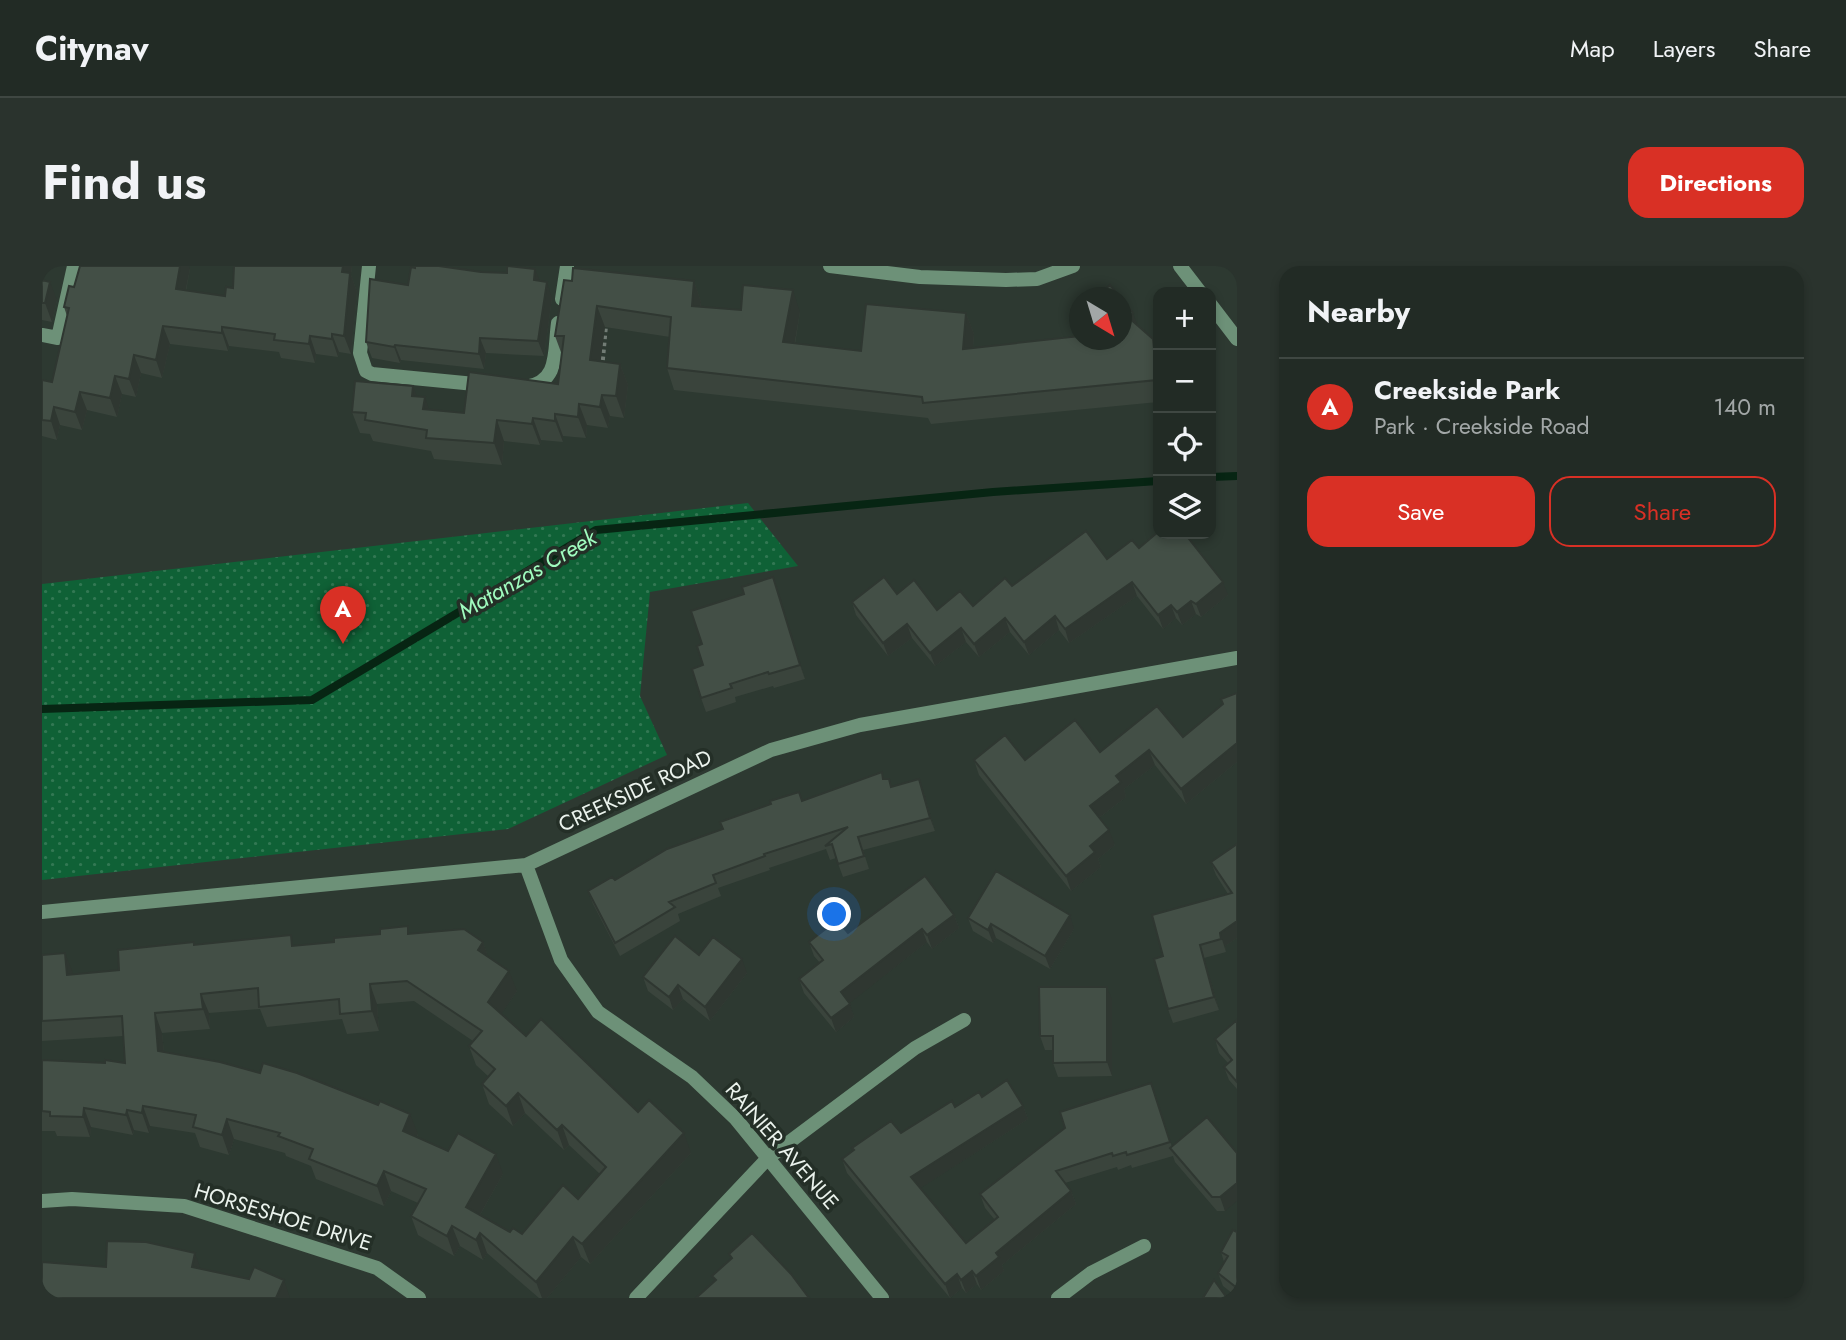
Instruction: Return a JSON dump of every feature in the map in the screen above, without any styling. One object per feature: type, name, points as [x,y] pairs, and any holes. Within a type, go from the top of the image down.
[{"type":"street","points":[[42,335],[58,338],[74,266]]},
{"type":"street","points":[[369,266],[360,353],[366,371],[372,374],[519,388],[542,383],[551,372],[567,266]]},
{"type":"street","points":[[830,266],[920,277],[1006,280],[1037,279],[1073,266]]},
{"type":"street","points":[[1180,266],[1196,287]]},
{"type":"street","points":[[1216,312],[1237,339]]},
{"type":"street","name":"CREEKSIDE ROAD","points":[[42,912],[526,865],[771,750],[860,725],[1237,657]]},
{"type":"street","name":"RAINIER AVENUE","points":[[526,865],[561,960],[597,1012],[692,1077],[736,1119],[882,1298]]},
{"type":"street","points":[[636,1298],[768,1158],[915,1048],[964,1020]]},
{"type":"street","name":"HORSESHOE DRIVE","points":[[42,1201],[72,1199],[184,1206],[377,1268],[419,1298]]},
{"type":"street","points":[[1058,1298],[1091,1273],[1144,1246]]},
{"type":"path","points":[[600,380],[607,311]]},
{"type":"green space","points":[[748,503],[798,566],[650,592],[640,696],[667,755],[508,829],[42,880],[42,584]]},
{"type":"building","points":[[80,266],[180,266],[176,289],[225,296],[226,287],[233,288],[234,266],[343,266],[342,272],[350,273],[344,336],[332,334],[332,339],[310,336],[309,344],[274,340],[275,334],[222,327],[222,333],[163,326],[156,360],[134,355],[129,379],[115,376],[110,398],[80,392],[75,412],[54,407],[51,421],[42,420],[42,380],[52,382],[69,308],[64,307],[69,286],[74,287]]},
{"type":"building","points":[[507,266],[535,269],[534,280],[547,282],[538,341],[480,338],[479,354],[366,342],[370,279],[408,285],[411,267],[507,273]]},
{"type":"building","points":[[573,268],[694,281],[692,306],[741,310],[743,285],[793,290],[783,342],[861,351],[866,304],[966,313],[963,349],[1069,337],[1069,350],[1132,350],[1132,321],[1153,339],[1153,380],[923,403],[922,397],[667,368],[671,317],[597,306],[590,360],[620,364],[616,396],[602,395],[600,407],[579,404],[578,417],[555,414],[555,421],[533,418],[532,424],[497,420],[494,443],[426,438],[427,430],[365,420],[366,413],[352,412],[355,381],[413,386],[412,396],[425,397],[423,409],[464,413],[469,372],[558,384],[564,336],[555,336],[564,280],[572,281]]},
{"type":"building","points":[[42,280],[50,282],[45,303],[42,303]]},
{"type":"building","points":[[1086,531],[1107,559],[1132,540],[1139,548],[1153,536],[1153,539],[1189,539],[1223,582],[1196,604],[1191,601],[1177,612],[1171,605],[1158,615],[1132,582],[1065,629],[1055,616],[1024,642],[1005,618],[974,644],[961,628],[930,653],[907,624],[883,643],[852,602],[884,577],[897,594],[914,580],[937,610],[960,591],[973,606],[1005,578],[1012,586]]},
{"type":"building","points":[[773,577],[800,665],[730,684],[732,688],[701,698],[692,669],[703,665],[697,646],[702,644],[691,611],[744,594],[742,587]]},
{"type":"building","points":[[1237,693],[1237,743],[1181,789],[1149,750],[1116,776],[1121,782],[1090,806],[1109,830],[1090,846],[1095,852],[1066,876],[974,760],[1005,735],[1025,760],[1075,720],[1100,752],[1157,706],[1183,737],[1223,704],[1221,699]]},
{"type":"building","points":[[882,772],[883,779],[889,779],[891,787],[919,779],[930,818],[858,837],[864,856],[838,864],[832,844],[825,846],[848,827],[764,854],[765,856],[713,875],[716,883],[669,902],[675,907],[615,943],[588,891],[612,877],[615,880],[667,849],[723,829],[720,822],[771,804],[770,801],[799,792],[802,801]]},
{"type":"building","points":[[1237,844],[1237,921],[1220,933],[1221,939],[1200,945],[1214,997],[1168,1009],[1154,959],[1163,956],[1152,915],[1232,893],[1211,862]]},
{"type":"building","points":[[996,871],[1070,915],[1045,956],[991,924],[988,930],[968,918]]},
{"type":"building","points":[[925,876],[954,915],[927,935],[922,929],[841,992],[850,1004],[831,1018],[799,979],[823,960],[809,942],[837,920],[848,933]]},
{"type":"building","points":[[408,926],[408,934],[464,929],[483,942],[478,950],[509,971],[488,1002],[526,1036],[541,1019],[638,1112],[649,1100],[684,1133],[582,1244],[573,1237],[536,1282],[480,1233],[476,1240],[452,1226],[447,1236],[411,1216],[426,1189],[384,1171],[377,1186],[309,1159],[313,1149],[278,1136],[280,1133],[227,1119],[222,1135],[193,1127],[196,1115],[143,1106],[142,1113],[127,1110],[126,1115],[84,1108],[83,1117],[50,1116],[50,1112],[42,1111],[42,1060],[105,1063],[105,1060],[125,1063],[122,1016],[42,1021],[42,955],[65,953],[67,975],[119,970],[118,950],[291,935],[292,946],[334,942],[334,938],[380,934],[380,929]],"holes":[[[407,981],[482,1031],[469,1046],[495,1069],[482,1084],[506,1106],[518,1093],[557,1130],[562,1125],[606,1167],[578,1199],[563,1185],[522,1234],[513,1228],[510,1232],[466,1207],[496,1154],[458,1133],[448,1151],[403,1131],[410,1114],[380,1101],[378,1105],[297,1073],[263,1063],[260,1073],[220,1062],[158,1051],[155,1013],[203,1009],[201,994],[258,988],[259,1007],[339,999],[340,1014],[372,1011],[370,984]]]},
{"type":"building","points":[[675,936],[699,955],[713,937],[742,959],[705,1007],[678,985],[669,997],[643,977]]},
{"type":"building","points":[[1039,987],[1107,987],[1107,1062],[1053,1063],[1053,1036],[1040,1036]]},
{"type":"building","points":[[1237,1020],[1237,1082],[1224,1067],[1232,1060],[1215,1039]]},
{"type":"building","points":[[1007,1080],[1023,1106],[911,1177],[966,1243],[998,1217],[980,1194],[1065,1128],[1060,1112],[1151,1083],[1170,1142],[1127,1155],[1126,1152],[1113,1156],[1112,1153],[1056,1171],[1071,1191],[996,1253],[999,1257],[976,1276],[972,1271],[961,1280],[957,1274],[945,1284],[842,1159],[854,1150],[852,1148],[891,1121],[901,1133],[952,1101],[955,1107],[979,1092],[982,1097]]},
{"type":"building","points":[[1207,1117],[1237,1153],[1237,1183],[1220,1197],[1212,1197],[1170,1148]]},
{"type":"building","points":[[1233,1230],[1237,1232],[1237,1288],[1218,1273],[1228,1256],[1221,1252]]},
{"type":"building","points":[[752,1233],[791,1274],[809,1298],[696,1298],[716,1280],[712,1276],[732,1258],[729,1254]]},
{"type":"building","points":[[107,1241],[146,1242],[195,1253],[192,1267],[249,1279],[254,1267],[284,1280],[276,1298],[42,1298],[42,1262],[106,1267]]},
{"type":"building","points":[[1214,1280],[1227,1298],[1203,1298]]},
{"type":"waterway","name":"Matanzas Creek","points":[[1216,477],[1237,476]]},
{"type":"waterway","name":"Matanzas Creek","points":[[42,709],[312,700],[596,530],[993,492],[1153,481]]},
{"type":"place","name":"Creekside Park","points":[[343,644]]}]
